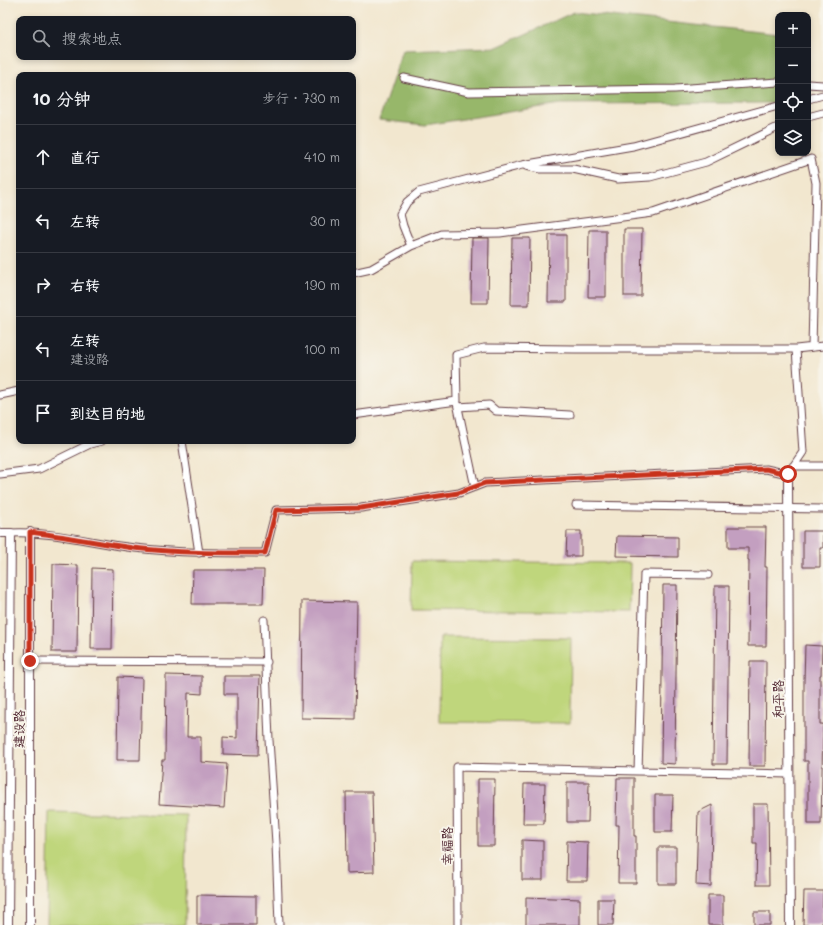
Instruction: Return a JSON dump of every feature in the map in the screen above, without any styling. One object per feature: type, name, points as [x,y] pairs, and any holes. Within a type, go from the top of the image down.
[{"type":"street","points":[[404,78],[469,92],[675,89],[775,82]]},
{"type":"street","points":[[811,84],[823,85]]},
{"type":"street","points":[[811,98],[823,95]]},
{"type":"street","points":[[411,246],[400,214],[407,202],[419,192],[522,165],[633,146],[775,107]]},
{"type":"street","points":[[811,115],[823,113]]},
{"type":"street","points":[[522,165],[540,169],[573,169],[618,180],[650,176],[706,162],[775,128]]},
{"type":"street","points":[[356,272],[371,269],[411,246],[442,234],[500,233],[653,213],[811,159],[816,183],[812,347]]},
{"type":"street","points":[[475,487],[457,404],[456,355],[484,348],[575,350],[796,348],[823,346]]},
{"type":"street","points":[[0,533],[11,534],[30,532],[64,536],[134,548],[198,553],[265,553],[276,510],[361,508],[458,493],[485,483],[766,469],[788,474],[803,452],[796,348]]},
{"type":"street","points":[[0,395],[16,392]]},
{"type":"street","points":[[356,415],[457,404],[489,405],[496,411],[570,415]]},
{"type":"street","points":[[0,474],[39,469],[90,444]]},
{"type":"street","points":[[182,444],[198,553]]},
{"type":"street","points":[[793,466],[823,466]]},
{"type":"street","name":"和平路","points":[[788,474],[790,925]]},
{"type":"street","points":[[576,505],[823,509]]},
{"type":"street","name":"建设路","points":[[30,532],[30,925]]},
{"type":"street","name":"建设路","points":[[8,925],[11,534]]},
{"type":"street","points":[[708,575],[644,574],[638,771],[789,774]]},
{"type":"street","points":[[264,620],[279,925]]},
{"type":"street","points":[[30,661],[267,662]]},
{"type":"street","name":"幸福路","points":[[458,925],[458,767],[638,771]]},
{"type":"green space","points":[[574,12],[775,34],[775,103],[560,104],[425,125],[379,120],[403,50],[497,47]]},
{"type":"green space","points":[[412,561],[630,563],[629,612],[411,610]]},
{"type":"green space","points":[[440,637],[571,638],[570,723],[439,722]]},
{"type":"green space","points":[[49,812],[186,815],[185,925],[47,925]]},
{"type":"building","points":[[624,229],[642,229],[641,296],[624,296]]},
{"type":"building","points":[[589,230],[606,230],[606,297],[588,297]]},
{"type":"building","points":[[549,235],[566,235],[566,302],[548,302]]},
{"type":"building","points":[[472,238],[489,238],[488,303],[471,303]]},
{"type":"building","points":[[512,238],[530,238],[529,305],[511,305]]},
{"type":"building","points":[[728,527],[766,527],[766,646],[748,646],[748,548],[728,548]]},
{"type":"building","points":[[567,531],[581,531],[581,556],[566,556]]},
{"type":"building","points":[[803,531],[823,531],[823,548],[820,548],[820,567],[803,567]]},
{"type":"building","points":[[617,536],[678,537],[678,557],[616,556]]},
{"type":"building","points":[[53,564],[78,565],[77,652],[52,652]]},
{"type":"building","points":[[92,568],[113,569],[112,649],[91,649]]},
{"type":"building","points":[[193,570],[264,570],[263,604],[192,604]]},
{"type":"building","points":[[663,585],[677,585],[675,764],[661,763]]},
{"type":"building","points":[[715,586],[729,586],[727,764],[713,764]]},
{"type":"building","points":[[302,601],[357,602],[355,719],[301,718]]},
{"type":"building","points":[[805,645],[822,646],[820,675],[820,724],[823,724],[821,824],[808,824],[808,761],[804,761]]},
{"type":"building","points":[[750,661],[766,661],[765,766],[749,766]]},
{"type":"building","points":[[166,675],[202,676],[202,694],[188,693],[187,737],[201,737],[201,762],[227,764],[224,808],[159,804],[162,760],[165,760]]},
{"type":"building","points":[[224,676],[260,676],[258,755],[223,754],[223,737],[237,738],[237,694],[224,694]]},
{"type":"building","points":[[118,677],[142,678],[140,760],[117,760]]},
{"type":"building","points":[[617,778],[634,778],[636,883],[618,883],[619,825],[616,825]]},
{"type":"building","points":[[478,779],[495,779],[494,846],[478,846]]},
{"type":"building","points":[[567,782],[589,782],[588,822],[567,822]]},
{"type":"building","points":[[524,784],[545,784],[544,824],[523,824]]},
{"type":"building","points":[[346,792],[372,792],[374,872],[347,873]]},
{"type":"building","points":[[655,795],[673,795],[672,832],[655,832]]},
{"type":"building","points":[[753,804],[768,804],[769,885],[756,885],[757,843],[753,843]]},
{"type":"building","points":[[712,805],[711,886],[696,885],[698,812]]},
{"type":"building","points":[[522,840],[543,841],[543,880],[522,880]]},
{"type":"building","points":[[567,841],[588,842],[587,881],[566,881]]},
{"type":"building","points":[[658,847],[676,847],[676,884],[658,884]]},
{"type":"building","points":[[804,891],[823,891],[822,925],[803,925]]},
{"type":"building","points":[[197,895],[256,896],[256,925],[197,925]]},
{"type":"building","points":[[708,895],[723,895],[723,925],[708,925]]},
{"type":"building","points":[[526,897],[580,899],[580,925],[526,925]]},
{"type":"building","points":[[598,899],[614,899],[613,925],[598,925]]},
{"type":"building","points":[[754,912],[770,912],[770,925],[754,925]]},
{"type":"route","points":[[30,661],[30,532],[64,536],[134,548],[211,553],[265,553],[276,510],[361,508],[458,493],[485,483],[766,469],[788,474]]}]
